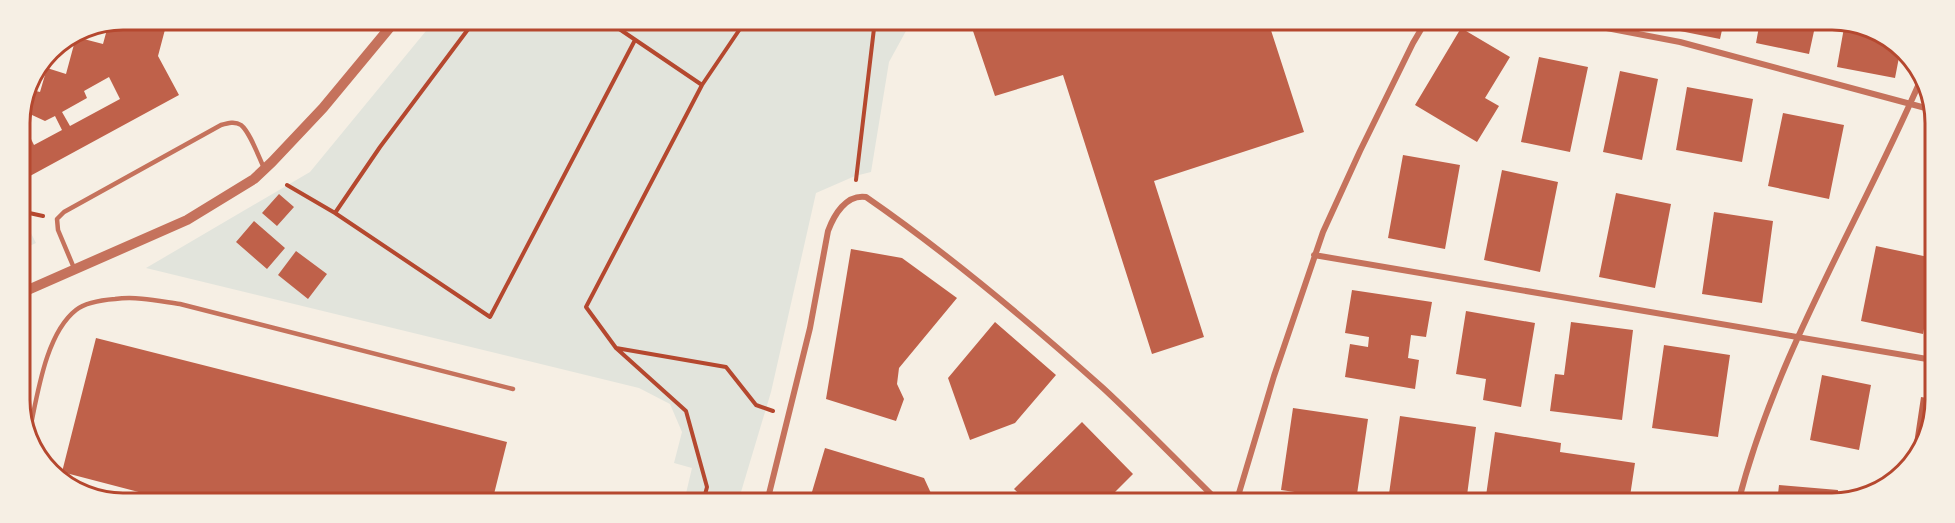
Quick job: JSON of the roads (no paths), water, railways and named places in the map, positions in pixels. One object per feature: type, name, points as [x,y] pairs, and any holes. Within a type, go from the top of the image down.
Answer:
[{"type":"street","points":[[30,289],[187,220],[232,194],[265,170],[330,100],[388,30]]},
{"type":"street","points":[[1239,493],[1314,255],[1342,188],[1421,30]]},
{"type":"street","points":[[1617,30],[1680,42],[1923,107]]},
{"type":"street","points":[[1741,493],[1749,462],[1797,336],[1917,87]]},
{"type":"street","points":[[769,493],[810,328],[828,231],[842,206],[848,201],[863,196],[922,236],[999,298],[1104,389],[1210,493]]},
{"type":"street","points":[[1314,255],[1925,358]]},
{"type":"lane","points":[[75,269],[58,230],[57,219],[64,212],[221,125],[233,122],[241,125],[265,170]]},
{"type":"lane","points":[[32,419],[44,369],[52,345],[64,323],[76,310],[94,302],[117,298],[180,304],[513,389]]}]
